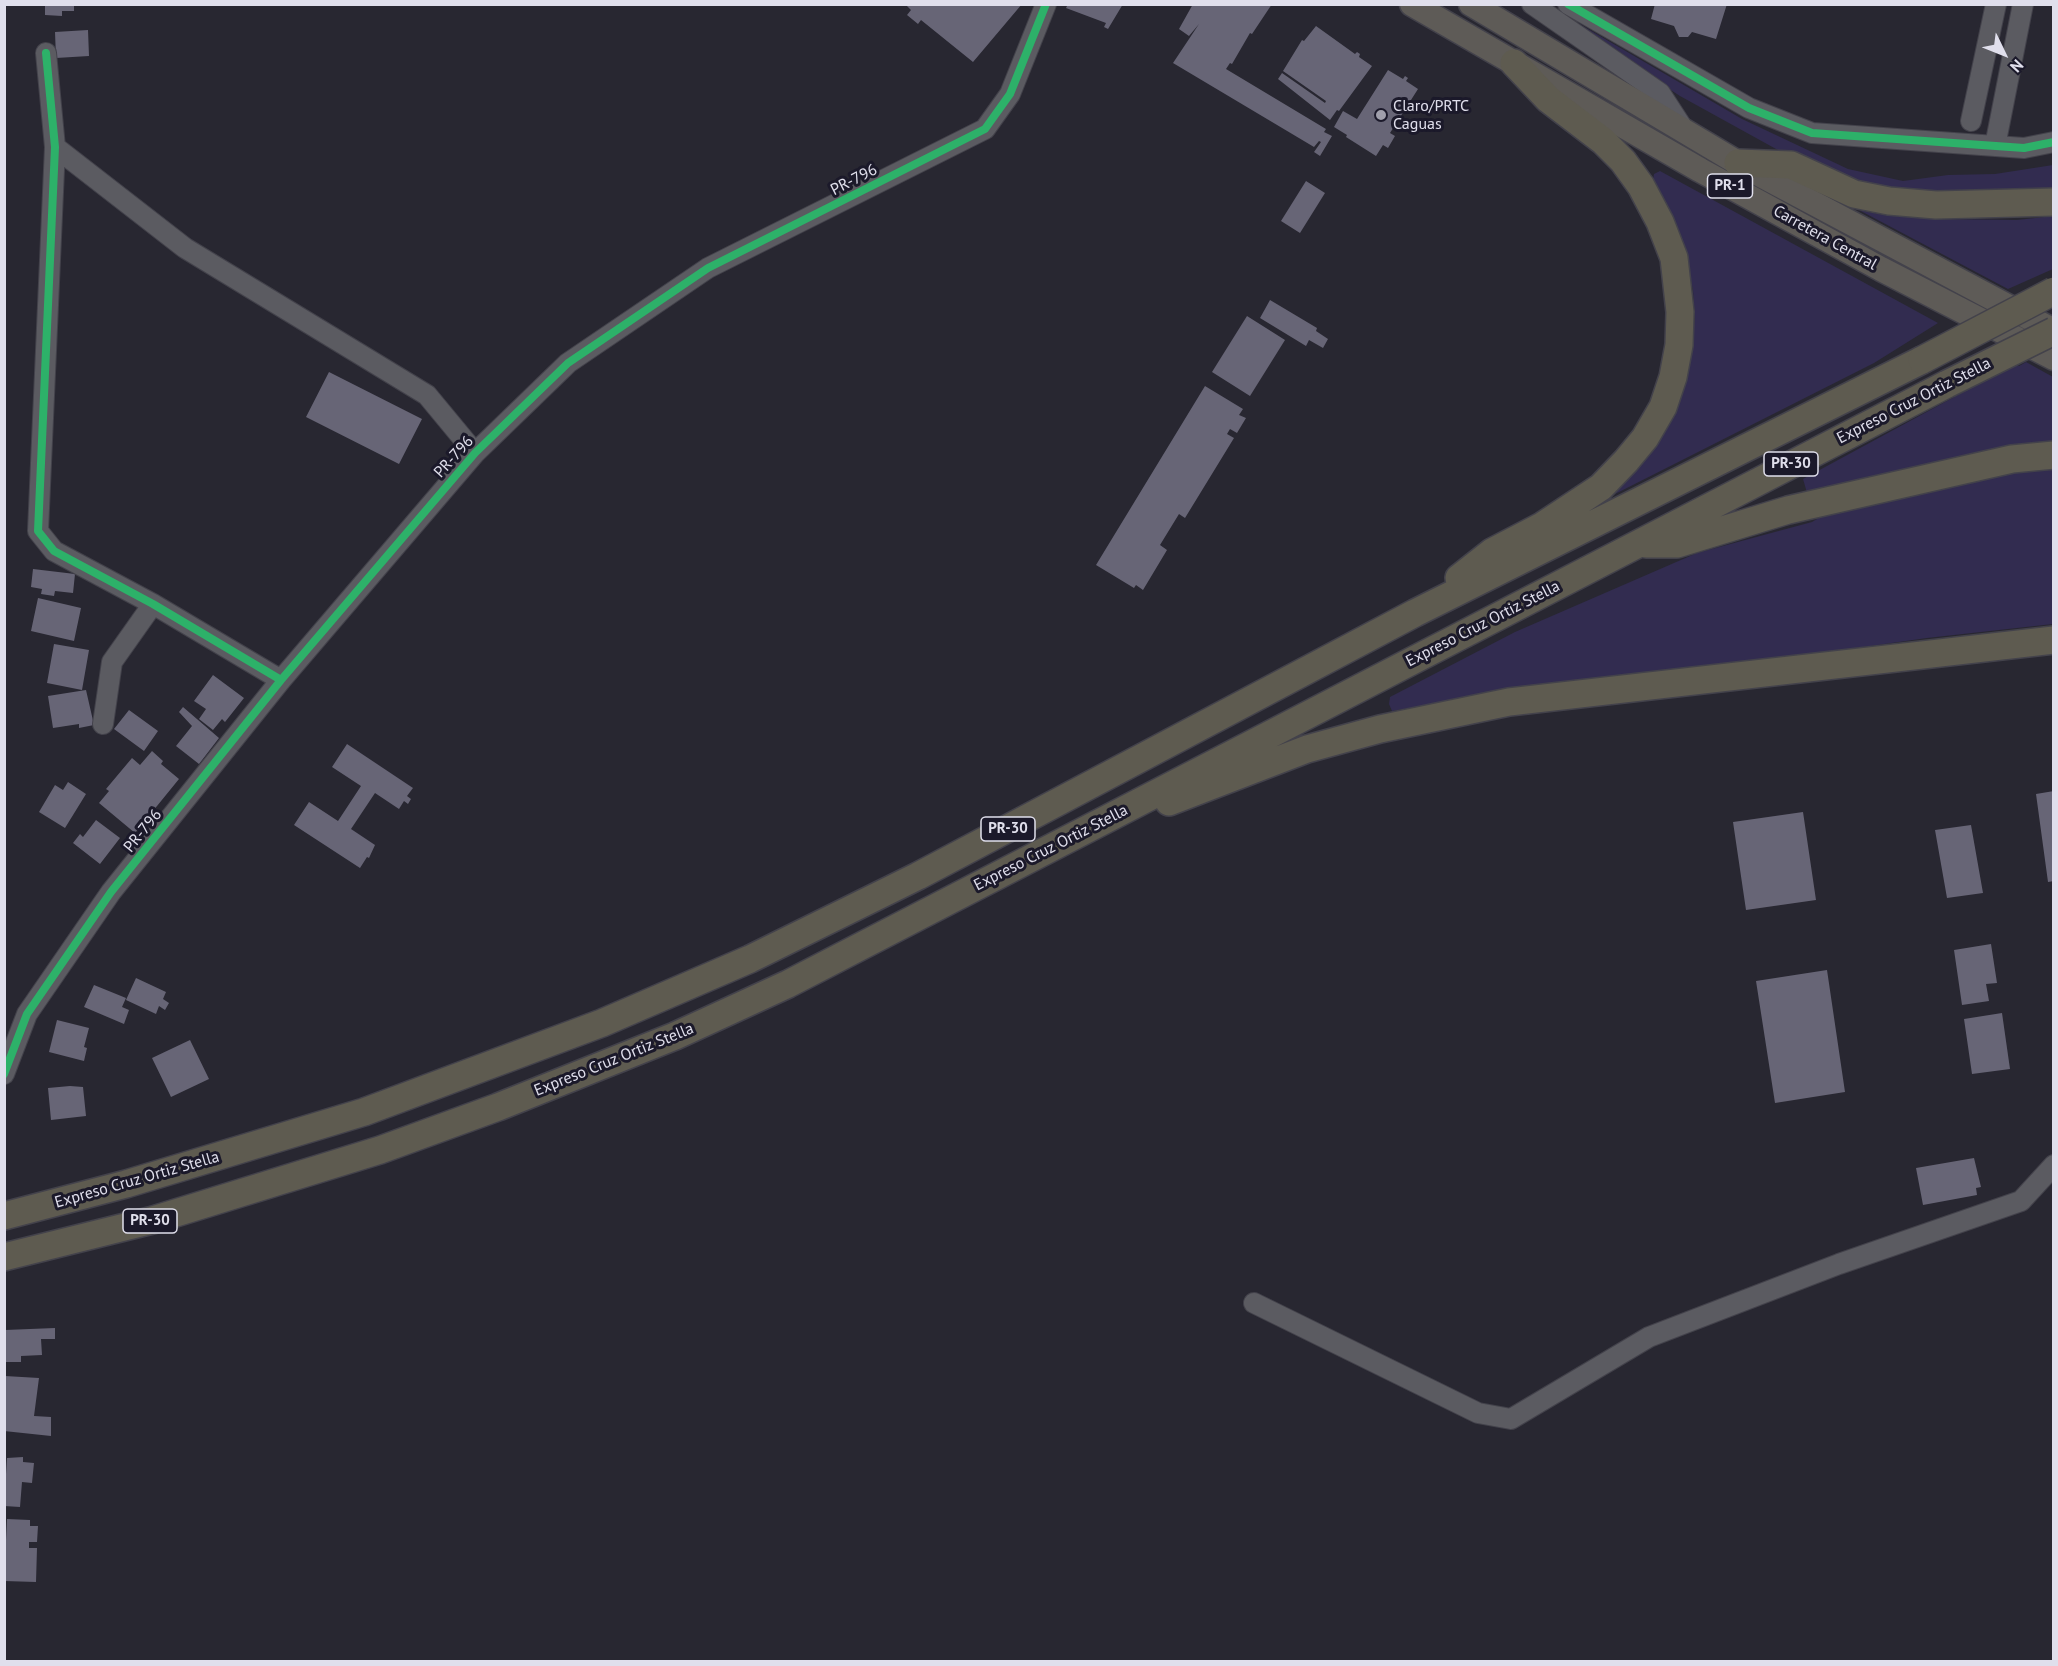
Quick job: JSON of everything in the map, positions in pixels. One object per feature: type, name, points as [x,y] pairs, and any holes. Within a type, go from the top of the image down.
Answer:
[{"type":"highway","points":[[1415,614],[1492,552],[1542,526],[1601,487],[1645,438],[1663,407],[1673,377],[1679,345],[1678,288],[1674,258],[1660,222],[1623,161],[1580,121],[1548,99],[1514,63]]},
{"type":"highway","points":[[1738,163],[1791,165],[1854,194],[1889,201],[1936,206],[2054,202]]},
{"type":"highway","name":"Expreso Cruz Ortiz Stella","points":[[4,1216],[54,1204],[375,1108],[602,1023],[718,973],[938,866],[1415,614],[1922,360],[2054,291]]},
{"type":"highway","name":"Expreso Cruz Ortiz Stella","points":[[4,1257],[52,1247],[195,1208],[380,1150],[601,1067],[788,984],[1947,384],[2054,331]]},
{"type":"highway","points":[[1636,545],[1677,544],[1788,510],[2012,459],[2054,455]]},
{"type":"highway","points":[[1080,832],[1221,784],[1307,749],[1380,729],[1509,702],[2054,640]]},
{"type":"main road","name":"Carretera Central","points":[[1412,4],[1871,263],[2054,358]]},
{"type":"main road","name":"Carretera Central","points":[[1472,4],[1738,163],[2054,331]]},
{"type":"street","name":"PR-796","points":[[4,1074],[27,1014],[111,892],[281,680],[475,453],[567,363],[708,268],[985,129],[1010,94],[1046,4]]},
{"type":"street","points":[[1532,4],[1660,93],[1685,132]]},
{"type":"street","points":[[1568,4],[1749,108],[1812,133],[2024,148],[2054,142]]},
{"type":"street","points":[[1971,121],[1996,4]]},
{"type":"street","points":[[1995,146],[2023,4]]},
{"type":"street","points":[[46,53],[55,147],[38,531],[54,551],[153,604],[281,680]]},
{"type":"street","points":[[55,147],[185,249],[427,395],[475,453]]},
{"type":"street","points":[[103,724],[112,662],[153,604]]},
{"type":"street","points":[[1254,1303],[1478,1413],[1511,1419],[1649,1337],[1839,1264],[2021,1201],[2054,1166]]},
{"type":"shaded area","points":[[1552,8],[1742,119],[1848,169],[1903,181],[1948,175],[1995,174],[2053,165],[2053,195],[1995,197],[1852,186],[1796,160],[1680,96],[1554,14]]},
{"type":"shaded area","points":[[1660,171],[1938,323],[1874,363],[1615,494],[1656,445],[1675,415],[1687,372],[1695,318],[1693,290],[1685,252],[1674,220],[1653,180],[1654,174]]},
{"type":"shaded area","points":[[1859,210],[1884,215],[1933,219],[2017,220],[2053,216],[2053,269],[2008,289]]},
{"type":"shaded area","points":[[2026,362],[2053,377],[2053,445],[1808,496],[1803,479],[2015,364],[2019,366]]},
{"type":"shaded area","points":[[2053,469],[2053,624],[1927,638],[1729,666],[1529,688],[1392,711],[1389,704],[1390,697],[1515,632],[1697,553],[1812,522],[1825,514],[2011,472]]},
{"type":"building","points":[[45,4],[74,4],[74,11],[62,11],[62,16],[45,15]]},
{"type":"building","points":[[905,4],[1022,4],[973,62],[921,20],[918,24],[907,15],[911,10]]},
{"type":"building","points":[[1068,4],[1123,4],[1108,29],[1104,27],[1106,23],[1066,8]]},
{"type":"building","points":[[1193,4],[1272,4],[1252,34],[1250,33],[1232,64],[1230,63],[1226,69],[1326,129],[1324,132],[1332,136],[1320,156],[1314,152],[1321,142],[1319,141],[1314,147],[1173,63],[1199,24],[1189,36],[1179,29]]},
{"type":"building","points":[[1655,4],[1727,4],[1716,39],[1692,32],[1688,37],[1679,37],[1674,26],[1651,19]]},
{"type":"building","points":[[1316,26],[1355,54],[1357,52],[1360,54],[1359,57],[1372,66],[1330,120],[1278,79],[1282,73],[1325,103],[1326,101],[1283,71],[1302,40],[1304,41]]},
{"type":"building","points":[[88,30],[89,56],[56,58],[55,32]]},
{"type":"building","name":"Claro/PRTC Caguas","points":[[1388,70],[1403,79],[1405,76],[1408,78],[1406,81],[1418,89],[1390,133],[1395,136],[1388,148],[1383,145],[1376,156],[1334,127],[1343,111],[1357,119]]},
{"type":"building","points":[[1306,181],[1325,193],[1300,233],[1281,221]]},
{"type":"building","points":[[1270,300],[1317,328],[1316,331],[1328,339],[1323,348],[1309,340],[1306,346],[1260,318]]},
{"type":"building","points":[[1247,316],[1285,340],[1250,396],[1212,372]]},
{"type":"building","points":[[329,372],[422,419],[399,464],[306,417]]},
{"type":"building","points":[[1205,386],[1243,409],[1239,415],[1246,418],[1237,433],[1230,429],[1227,434],[1234,438],[1185,518],[1179,514],[1160,545],[1167,550],[1143,590],[1136,585],[1134,588],[1096,565]]},
{"type":"building","points":[[33,569],[75,574],[73,593],[55,591],[54,596],[41,594],[42,589],[31,587]]},
{"type":"building","points":[[38,598],[81,608],[74,641],[31,631]]},
{"type":"building","points":[[54,644],[89,650],[82,690],[47,683]]},
{"type":"building","points":[[213,675],[244,698],[225,722],[222,719],[213,730],[199,719],[206,709],[194,701]]},
{"type":"building","points":[[86,690],[94,725],[79,728],[79,724],[53,728],[48,696]]},
{"type":"building","points":[[183,707],[219,738],[199,764],[176,746],[192,726],[179,712]]},
{"type":"building","points":[[129,710],[158,731],[144,751],[114,729]]},
{"type":"building","points":[[347,744],[413,788],[407,796],[411,799],[408,804],[404,801],[399,809],[375,793],[351,829],[375,845],[369,858],[367,857],[360,868],[294,825],[309,802],[338,821],[361,786],[332,767]]},
{"type":"building","points":[[152,751],[163,761],[161,764],[179,779],[135,833],[99,803],[109,791],[106,789],[132,758],[140,765]]},
{"type":"building","points":[[68,782],[86,794],[65,828],[39,812],[55,785],[63,790]]},
{"type":"building","points":[[2054,791],[2054,881],[2048,882],[2036,794]]},
{"type":"building","points":[[1803,812],[1816,900],[1746,910],[1733,822]]},
{"type":"building","points":[[96,820],[120,838],[100,864],[73,843],[80,834],[83,837]]},
{"type":"building","points":[[1971,825],[1983,893],[1947,898],[1935,830]]},
{"type":"building","points":[[1991,944],[1997,983],[1986,984],[1989,1001],[1962,1005],[1954,950]]},
{"type":"building","points":[[1827,970],[1845,1092],[1775,1103],[1756,981]]},
{"type":"building","points":[[136,978],[166,992],[163,999],[169,1003],[165,1010],[159,1006],[156,1014],[126,1000]]},
{"type":"building","points":[[94,985],[126,998],[122,1007],[129,1010],[124,1024],[84,1007]]},
{"type":"building","points":[[2002,1013],[2010,1069],[1972,1074],[1964,1019]]},
{"type":"building","points":[[57,1020],[89,1028],[84,1047],[87,1048],[84,1061],[49,1052]]},
{"type":"building","points":[[190,1040],[209,1079],[171,1097],[152,1058]]},
{"type":"building","points":[[83,1087],[86,1116],[51,1120],[48,1088]]},
{"type":"building","points":[[1974,1158],[1981,1187],[1976,1188],[1977,1195],[1923,1205],[1916,1168]]},
{"type":"building","points":[[55,1328],[55,1339],[41,1339],[42,1355],[21,1356],[21,1362],[6,1362],[5,1330]]},
{"type":"building","points":[[5,1376],[39,1378],[34,1416],[51,1417],[51,1436],[4,1431]]},
{"type":"building","points":[[23,1457],[23,1462],[34,1463],[32,1483],[22,1482],[20,1507],[4,1506],[7,1458]]},
{"type":"building","points":[[7,1519],[30,1520],[30,1526],[38,1526],[37,1542],[29,1542],[29,1548],[37,1548],[36,1582],[4,1581]]},
{"type":"cycle path","points":[[4,1074],[27,1014],[111,892],[281,680],[475,453],[568,363],[708,268],[985,129],[1010,94],[1046,4]]},
{"type":"cycle path","points":[[1568,4],[1749,108],[1812,133],[2024,148],[2054,142]]},
{"type":"cycle path","points":[[46,53],[55,147],[38,531],[54,551],[153,604],[281,680]]},
{"type":"place","name":"Claro/PRTC Caguas","points":[[1381,115]]}]
